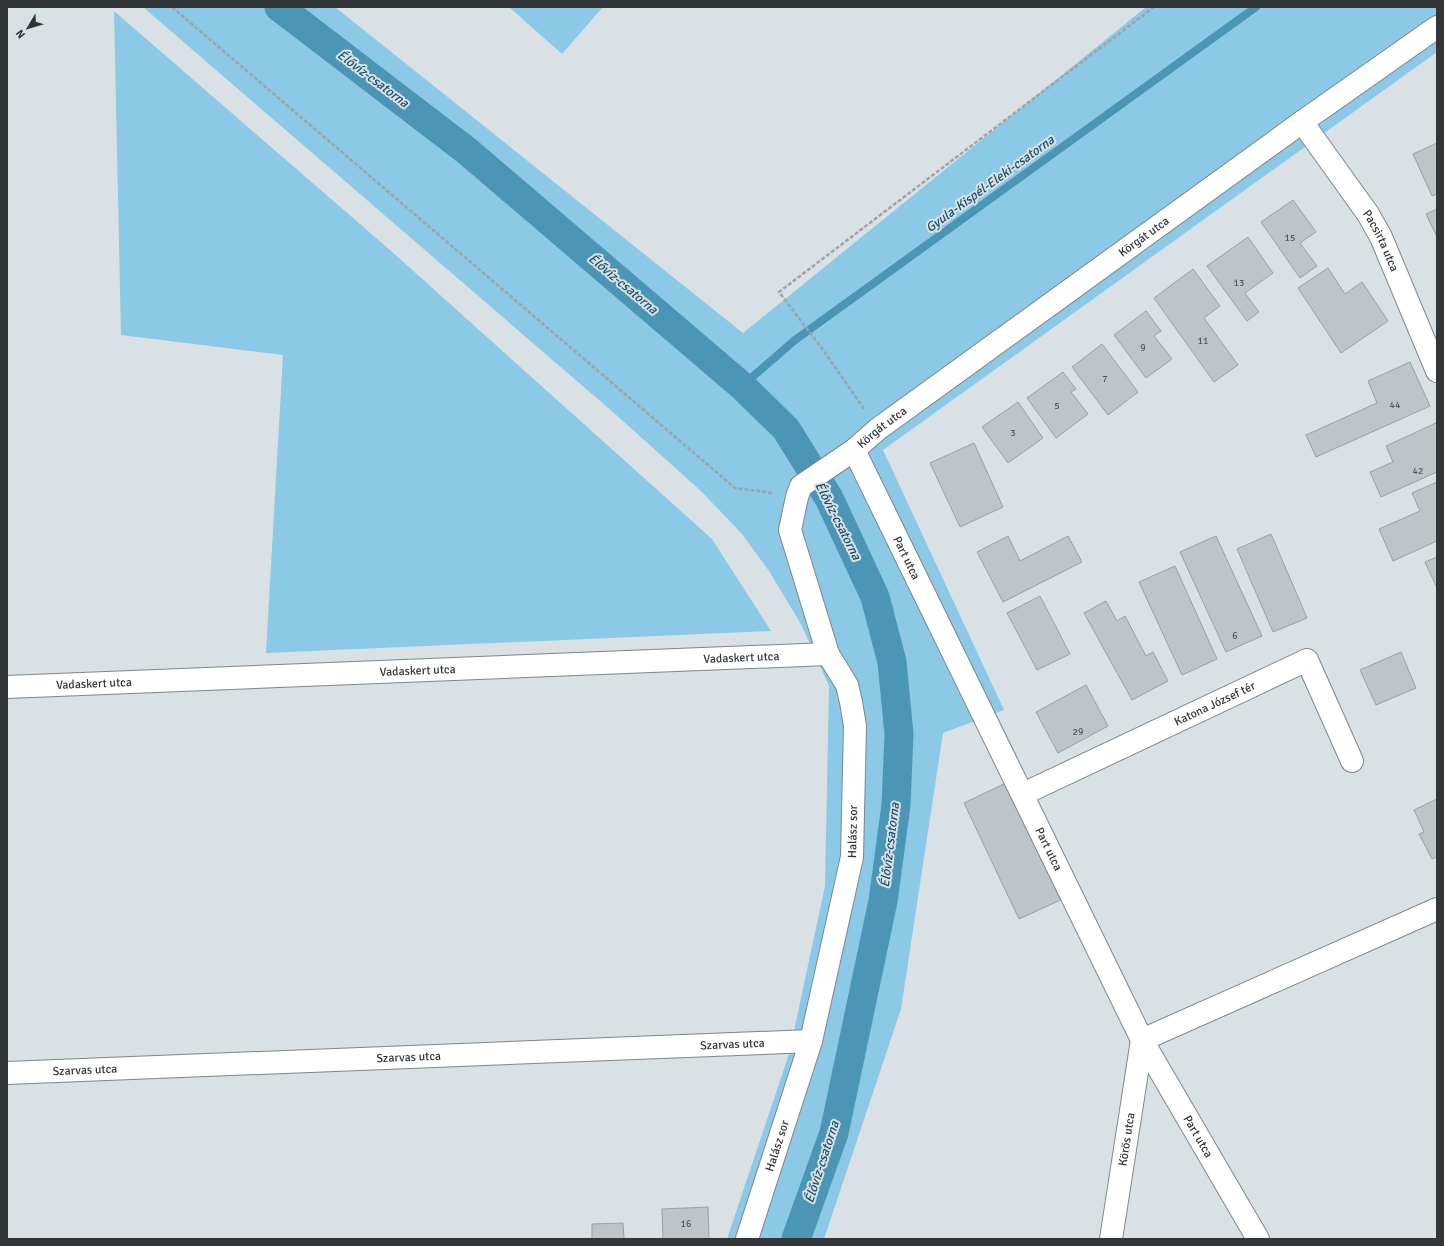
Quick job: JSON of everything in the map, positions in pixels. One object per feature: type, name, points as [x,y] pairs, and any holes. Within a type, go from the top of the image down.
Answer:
[{"type":"street","name":"Körgát utca","points":[[854,450],[878,429],[1302,122],[1437,27]]},
{"type":"street","name":"Pacsirta utca","points":[[1302,122],[1368,214],[1381,237],[1437,371]]},
{"type":"street","points":[[799,491],[854,450]]},
{"type":"street","name":"Part utca","points":[[854,450],[1142,1040],[1258,1239]]},
{"type":"street","name":"Halász sor","points":[[747,1239],[811,1041],[852,857],[855,726],[847,685],[828,654],[790,530],[799,491]]},
{"type":"street","name":"Vadaskert utca","points":[[7,687],[828,654]]},
{"type":"street","name":"Katona József tér","points":[[1023,794],[1307,660],[1352,761]]},
{"type":"street","points":[[1142,1040],[1430,912]]},
{"type":"street","name":"Körös utca","points":[[1111,1239],[1142,1040]]},
{"type":"street","name":"Szarvas utca","points":[[7,1074],[811,1041]]},
{"type":"path","points":[[172,7],[735,488],[799,491]]},
{"type":"path","points":[[878,429],[821,347],[779,292],[1154,7]]},
{"type":"shaded area","points":[[143,7],[335,7],[743,333],[1146,7],[1437,7],[1437,52],[883,450],[1004,710],[943,733],[901,1009],[824,1239],[727,1239],[789,1054],[825,886],[829,686],[801,624],[769,571],[742,534],[701,491],[614,413]]},
{"type":"shaded area","points":[[509,7],[603,7],[562,54]]},
{"type":"shaded area","points":[[114,11],[390,250],[712,539],[771,631],[266,653],[283,355],[121,335]]},
{"type":"building","points":[[1437,143],[1437,194],[1432,196],[1413,154]]},
{"type":"building","points":[[1293,200],[1316,232],[1300,243],[1317,266],[1300,278],[1261,222]]},
{"type":"building","points":[[1437,209],[1437,237],[1426,214]]},
{"type":"building","points":[[1248,237],[1273,273],[1245,293],[1259,312],[1247,321],[1207,266]]},
{"type":"building","points":[[1328,268],[1345,294],[1362,282],[1388,321],[1341,353],[1298,288]]},
{"type":"building","points":[[1193,269],[1220,306],[1204,318],[1238,365],[1214,382],[1154,298]]},
{"type":"building","points":[[1146,311],[1161,331],[1154,336],[1172,359],[1146,378],[1114,335]]},
{"type":"building","points":[[1102,344],[1138,392],[1108,415],[1072,367]]},
{"type":"building","points":[[1410,362],[1430,406],[1316,457],[1306,435],[1377,403],[1368,381]]},
{"type":"building","points":[[1063,372],[1076,389],[1071,392],[1088,414],[1056,438],[1027,398]]},
{"type":"building","points":[[1018,402],[1043,438],[1008,463],[982,427]]},
{"type":"building","points":[[1436,423],[1437,472],[1381,497],[1370,472],[1393,462],[1386,446]]},
{"type":"building","points":[[974,443],[1003,507],[960,527],[930,463]]},
{"type":"building","points":[[1437,482],[1437,541],[1393,561],[1379,529],[1420,511],[1412,493]]},
{"type":"building","points":[[1271,534],[1307,618],[1273,632],[1237,549]]},
{"type":"building","points":[[1008,536],[1020,561],[1068,536],[1082,562],[1003,602],[977,552]]},
{"type":"building","points":[[1216,536],[1262,636],[1226,652],[1180,552]]},
{"type":"building","points":[[1437,557],[1437,588],[1425,562]]},
{"type":"building","points":[[1175,566],[1217,659],[1182,675],[1139,582]]},
{"type":"building","points":[[1040,596],[1070,654],[1037,670],[1007,613]]},
{"type":"building","points":[[1106,601],[1117,621],[1125,616],[1146,656],[1153,652],[1168,681],[1132,700],[1084,613]]},
{"type":"building","points":[[1401,652],[1416,688],[1376,705],[1360,670]]},
{"type":"building","points":[[1086,685],[1108,726],[1058,753],[1036,712]]},
{"type":"building","points":[[1010,781],[1065,898],[1019,919],[964,803]]},
{"type":"building","points":[[1437,799],[1437,857],[1432,859],[1419,834],[1424,832],[1414,810]]},
{"type":"building","points":[[708,1207],[709,1239],[663,1239],[662,1209]]},
{"type":"building","points":[[623,1223],[624,1239],[592,1239],[592,1224]]},
{"type":"waterway","name":"Élővíz-csatorna","points":[[279,7],[467,151],[742,386],[786,429],[829,498],[875,597],[892,662],[899,734],[896,805],[883,901],[834,1133],[796,1239]]},
{"type":"waterway","name":"Gyula-Kispél-Eleki-csatorna","points":[[742,386],[795,340],[1256,7]]}]
